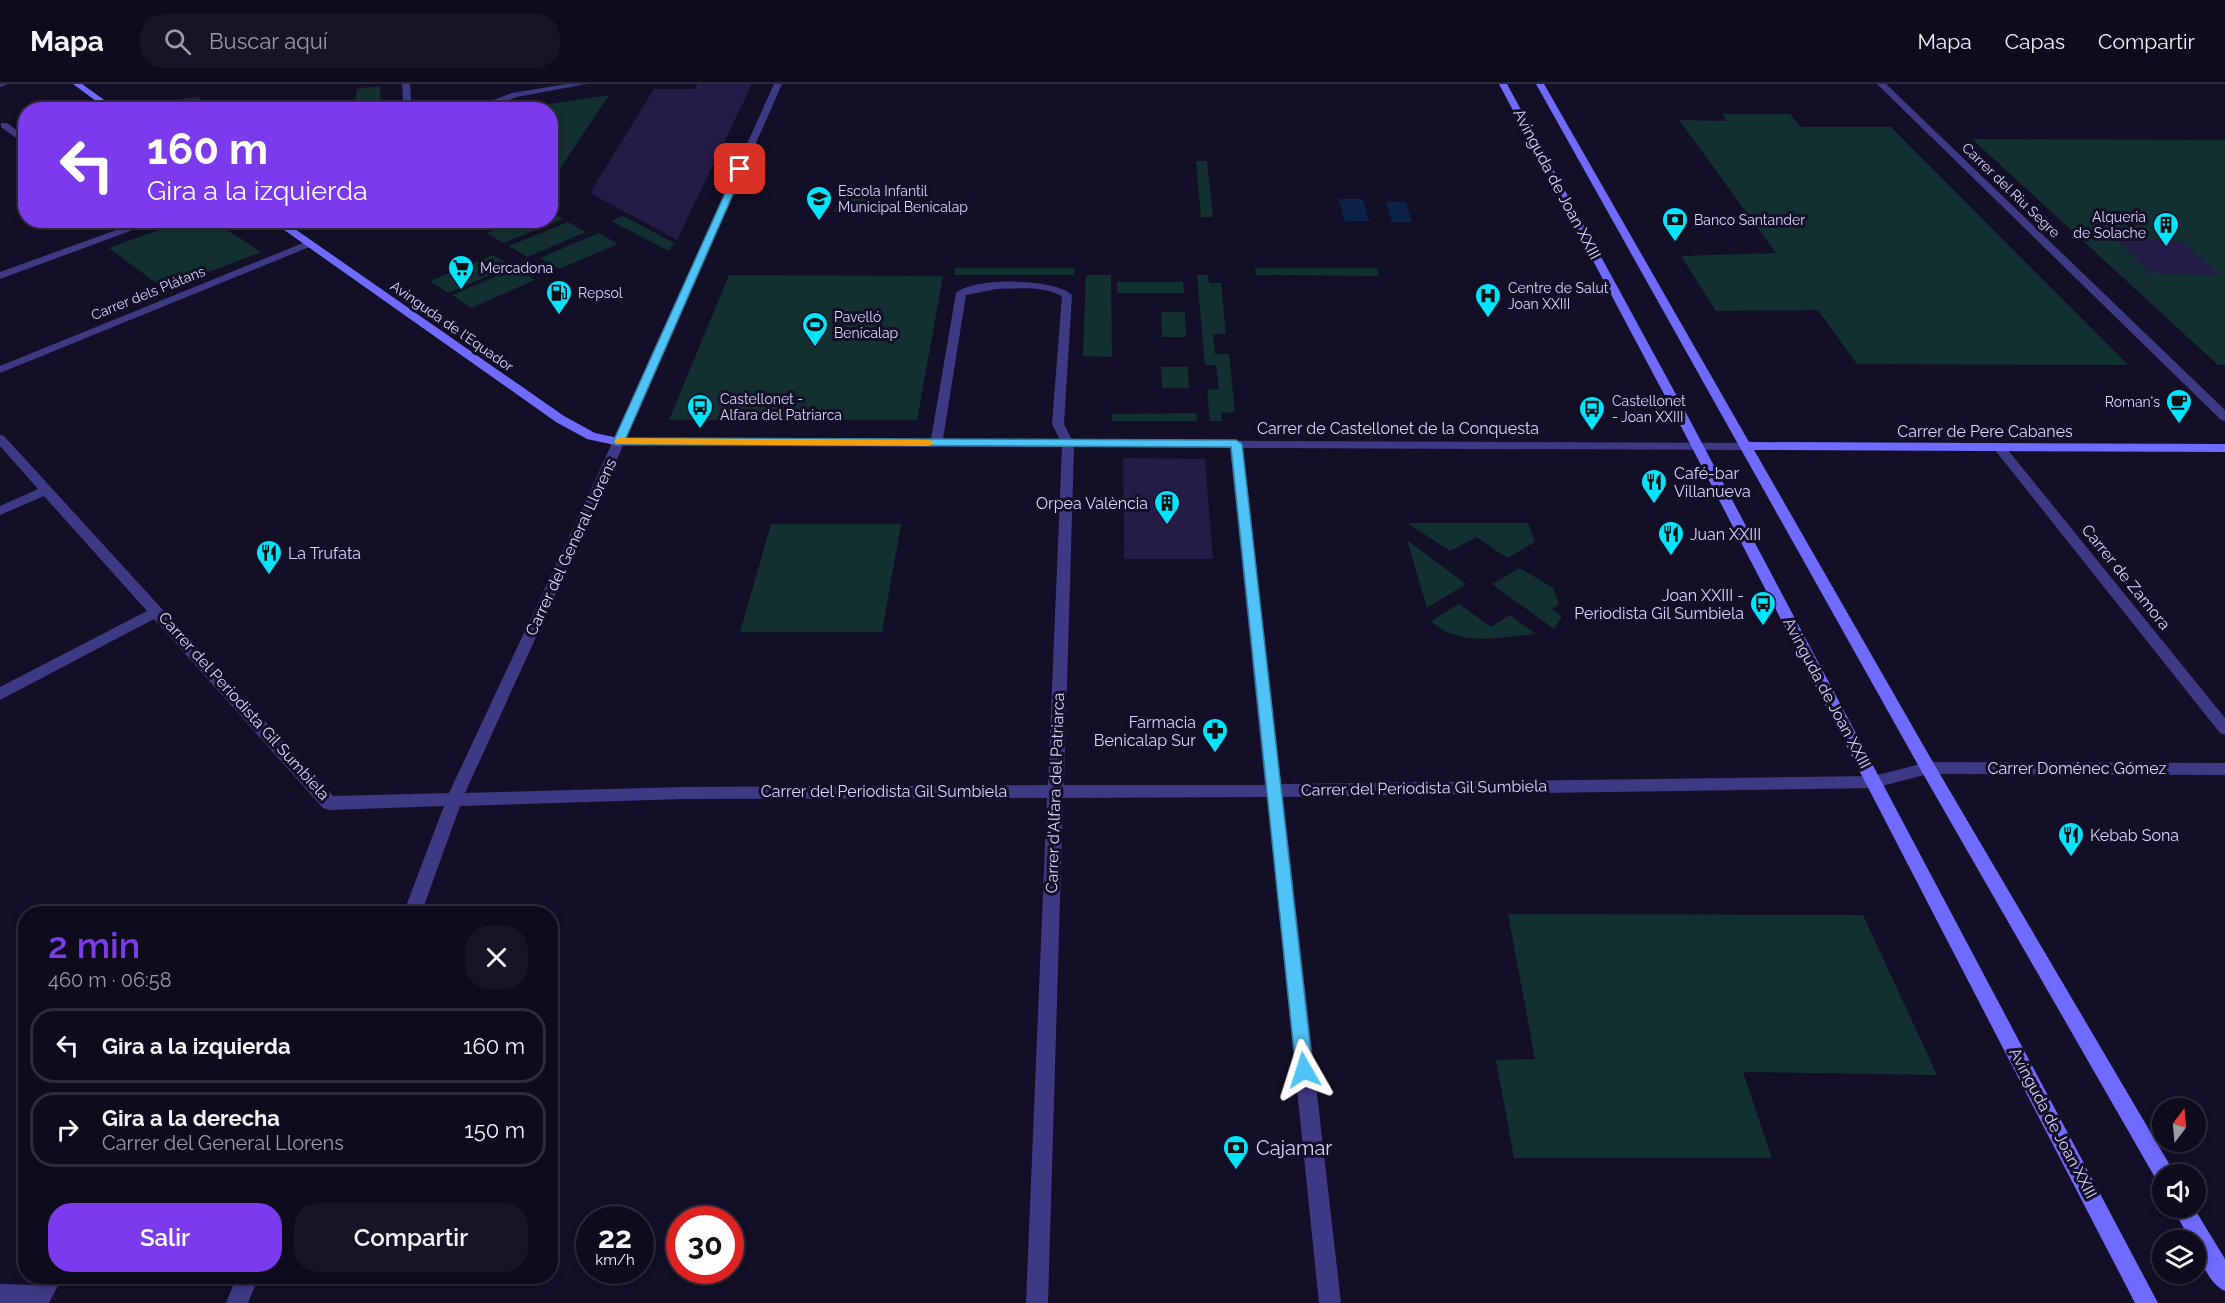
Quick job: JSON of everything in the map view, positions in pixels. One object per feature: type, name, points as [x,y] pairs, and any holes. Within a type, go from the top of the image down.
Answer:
[{"type":"main road","points":[[77,84],[103,102]]},
{"type":"main road","name":"Avinguda de Joan XXIII","points":[[1503,84],[1697,446],[2147,1303]]},
{"type":"main road","name":"Avinguda de Joan XXIII","points":[[1540,84],[1928,768],[2158,1164]]},
{"type":"main road","name":"Avinguda de l'Equador","points":[[286,228],[560,419],[591,436],[619,442]]},
{"type":"main road","name":"Carrer de Pere Cabanes","points":[[1746,446],[2225,448]]},
{"type":"main road","points":[[2189,1218],[2225,1280]]},
{"type":"street","points":[[406,84],[409,102]]},
{"type":"street","points":[[495,102],[523,93],[582,84]]},
{"type":"street","name":"Carrer del General Llorens","points":[[415,906],[454,800],[619,442],[778,84]]},
{"type":"street","name":"Carrer del Riu Segre","points":[[1881,84],[2225,417]]},
{"type":"street","points":[[1,124],[18,136]]},
{"type":"street","points":[[0,276],[133,228]]},
{"type":"street","name":"Carrer dels Plàtans","points":[[0,370],[308,244]]},
{"type":"street","name":"Carrer d'Alfara del Patriarca","points":[[936,443],[959,296],[965,290],[978,286],[1060,289],[1067,295],[1058,424],[1068,443],[1037,1303]]},
{"type":"street","name":"Carrer del Periodista Gil Sumbiela","points":[[0,439],[158,611],[329,803],[684,793],[1274,791],[1874,782],[1928,768]]},
{"type":"street","name":"Carrer de Castellonet de la Conquesta","points":[[619,442],[1746,446]]},
{"type":"street","points":[[1236,444],[1330,1303]]},
{"type":"street","name":"Carrer de Zamora","points":[[1998,447],[2225,729]]},
{"type":"street","points":[[0,511],[46,490]]},
{"type":"street","points":[[0,694],[158,611]]},
{"type":"street","name":"Carrer Doménec Gómez","points":[[1928,768],[2225,769]]},
{"type":"street","points":[[0,1295],[41,1296],[48,1284]]},
{"type":"street","points":[[237,1303],[245,1284]]},
{"type":"green space","points":[[380,86],[381,102],[355,102],[357,89]]},
{"type":"green space","points":[[609,95],[558,172],[558,103]]},
{"type":"green space","points":[[196,97],[204,102],[164,102]]},
{"type":"green space","points":[[1723,114],[1790,114],[1801,127],[1891,127],[2128,365],[1857,364],[1818,310],[1716,311],[1681,256],[1776,253],[1679,120],[1726,121]]},
{"type":"green space","points":[[1972,139],[2225,140],[2225,365],[2218,365]]},
{"type":"green space","points":[[1196,161],[1207,161],[1213,217],[1201,217]]},
{"type":"green space","points":[[839,198],[873,199],[868,213],[834,212]]},
{"type":"green space","points":[[623,216],[674,243],[669,251],[611,221]]},
{"type":"green space","points":[[568,222],[586,232],[527,257],[509,246],[558,228]]},
{"type":"green space","points":[[165,228],[225,228],[261,252],[164,289],[109,248]]},
{"type":"green space","points":[[498,228],[541,228],[504,243],[486,233]]},
{"type":"green space","points":[[599,233],[618,244],[559,269],[540,258]]},
{"type":"green space","points":[[493,255],[512,266],[448,293],[430,281]]},
{"type":"green space","points":[[516,268],[535,280],[471,308],[452,295]]},
{"type":"green space","points":[[955,268],[1075,268],[1074,275],[954,275]]},
{"type":"green space","points":[[1255,268],[1377,268],[1379,276],[1256,275]]},
{"type":"green space","name":"Pavelló Benicalap","points":[[729,275],[943,276],[917,420],[669,420]]},
{"type":"green space","points":[[1086,275],[1111,275],[1112,357],[1083,356]]},
{"type":"green space","points":[[1197,275],[1208,275],[1209,283],[1221,283],[1226,334],[1213,334],[1215,354],[1229,354],[1235,412],[1221,413],[1222,421],[1210,421],[1207,390],[1219,389],[1216,365],[1205,365]]},
{"type":"green space","points":[[1117,282],[1183,282],[1184,293],[1117,293]]},
{"type":"green space","points":[[1161,312],[1185,312],[1186,337],[1162,337]]},
{"type":"green space","points":[[1161,367],[1188,367],[1189,388],[1162,388]]},
{"type":"green space","points":[[1196,413],[1197,421],[1112,421],[1111,414]]},
{"type":"green space","points":[[1407,523],[1528,523],[1535,542],[1507,558],[1477,537],[1450,551]]},
{"type":"green space","points":[[771,524],[901,524],[882,632],[740,632]]},
{"type":"green space","points":[[1407,540],[1466,584],[1427,608]]},
{"type":"green space","points":[[1520,568],[1553,588],[1559,604],[1552,609],[1562,616],[1554,629],[1492,584]]},
{"type":"green space","points":[[1459,604],[1491,627],[1510,615],[1536,634],[1481,639],[1467,638],[1454,635],[1431,621]]},
{"type":"green space","points":[[1508,914],[1863,915],[1937,1075],[1743,1072],[1772,1158],[1514,1158],[1496,1060],[1535,1059]]},
{"type":"water","points":[[1339,199],[1363,199],[1369,221],[1345,221]]},
{"type":"water","points":[[1386,202],[1406,202],[1412,222],[1392,222]]},
{"type":"building","points":[[698,84],[752,84],[677,240],[590,193],[654,89],[695,89]]},
{"type":"building","name":"Alqueria de Solache","points":[[2117,239],[2182,241],[2219,275],[2150,273]]},
{"type":"building","name":"Orpea València","points":[[1123,458],[1205,459],[1213,559],[1124,559]]},
{"type":"slow traffic","points":[[620,442],[929,443]]},
{"type":"place","name":"Escola Infantil Municipal Benicalap","points":[[819,222]]},
{"type":"place","name":"Banco Santander","points":[[1675,243]]},
{"type":"place","name":"Alqueria de Solache","points":[[2166,248]]},
{"type":"place","name":"Mercadona","points":[[461,291]]},
{"type":"place","name":"Repsol","points":[[559,316]]},
{"type":"place","name":"Centre de Salut Joan XXIII","points":[[1488,319]]},
{"type":"place","name":"Pavelló Benicalap","points":[[815,348]]},
{"type":"place","name":"Roman's","points":[[2179,425]]},
{"type":"place","name":"Castellonet - Alfara del Patriarca","points":[[700,430]]},
{"type":"place","name":"Castellonet - Joan XXIII","points":[[1592,432]]},
{"type":"place","name":"Café-bar Villanueva","points":[[1654,505]]},
{"type":"place","name":"Orpea València","points":[[1167,526]]},
{"type":"place","name":"Juan XXIII","points":[[1671,557]]},
{"type":"place","name":"La Trufata","points":[[269,576]]},
{"type":"place","name":"Joan XXIII - Periodista Gil Sumbiela","points":[[1763,627]]},
{"type":"place","name":"Farmacia Benicalap Sur","points":[[1215,754]]},
{"type":"place","name":"Kebab Sona","points":[[2071,858]]},
{"type":"place","name":"Cajamar","points":[[1236,1171]]},
{"type":"route","points":[[740,169],[619,442],[1236,444],[1304,1070]]}]
